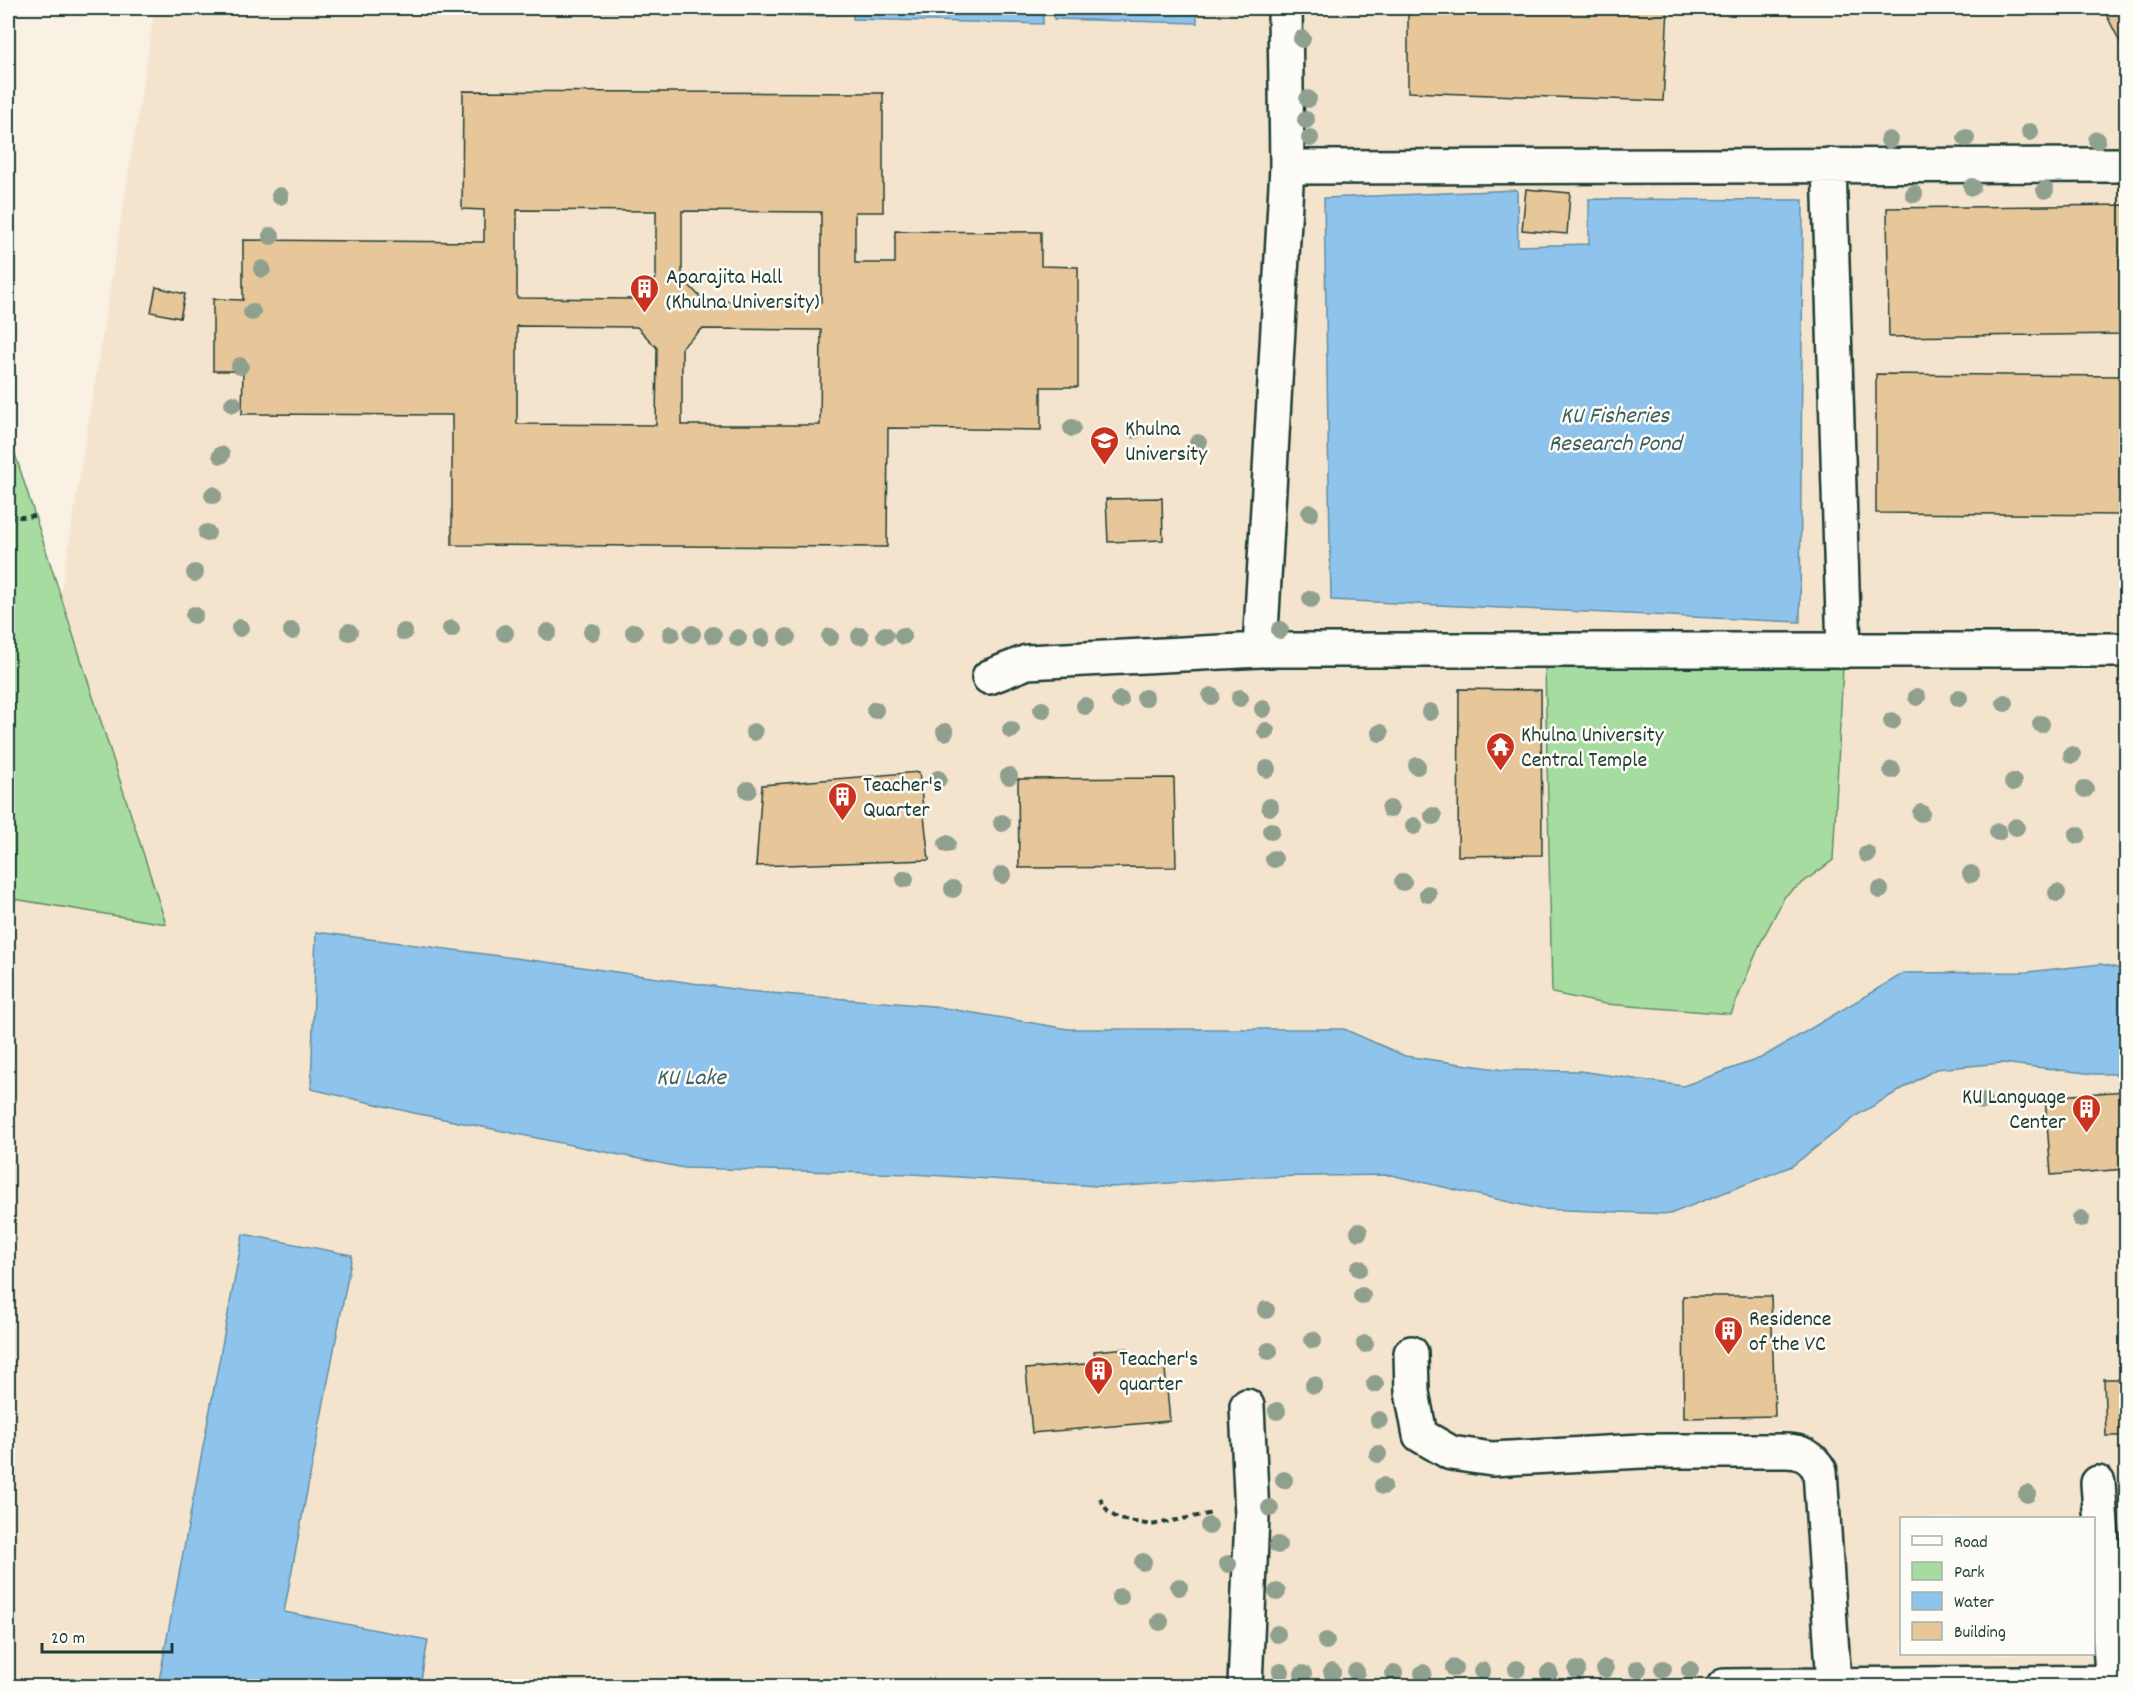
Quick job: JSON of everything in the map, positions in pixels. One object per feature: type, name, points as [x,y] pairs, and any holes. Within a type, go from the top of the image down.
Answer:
[{"type":"lane","points":[[1260,650],[1287,167],[1285,8]]},
{"type":"lane","points":[[1828,165],[1844,651]]},
{"type":"lane","points":[[1287,167],[2127,165]]},
{"type":"lane","points":[[989,677],[1027,662],[1260,650],[2127,650]]},
{"type":"lane","points":[[1411,1353],[1412,1392],[1420,1435],[1451,1453],[1492,1459],[1653,1451],[1798,1451],[1815,1462],[1820,1471],[1834,1684]]},
{"type":"lane","points":[[1245,1686],[1252,1516],[1247,1406]]},
{"type":"lane","points":[[1724,1686],[2118,1684],[2098,1483]]},
{"type":"path","points":[[8,518],[34,516]]},
{"type":"path","points":[[1100,1498],[1108,1512],[1119,1519],[1151,1525],[1227,1511],[1252,1516]]},
{"type":"shaded area","name":"Khulna University","points":[[155,8],[2126,8],[2126,1686],[8,1686],[8,922]]},
{"type":"green space","points":[[8,432],[166,924],[8,898]]},
{"type":"green space","points":[[1545,665],[1843,667],[1833,860],[1785,896],[1760,944],[1731,1014],[1605,1004],[1552,993]]},
{"type":"water","points":[[499,8],[826,8],[826,16]]},
{"type":"water","points":[[853,8],[1043,8],[1043,24],[853,19]]},
{"type":"water","points":[[1054,8],[1197,8],[1197,23],[1054,19]]},
{"type":"water","name":"KU Fisheries Research Pond","points":[[1517,190],[1518,246],[1589,244],[1589,199],[1803,200],[1800,622],[1331,600],[1324,198]]},
{"type":"water","name":"KU Lake","points":[[316,932],[747,991],[933,1006],[1068,1029],[1344,1029],[1405,1056],[1504,1070],[1580,1071],[1683,1086],[1761,1058],[1904,973],[2027,972],[2101,964],[2126,970],[2126,1074],[2094,1074],[2002,1063],[1936,1069],[1859,1114],[1792,1166],[1670,1214],[1540,1209],[1391,1175],[1254,1177],[1112,1187],[912,1174],[684,1168],[414,1113],[311,1089]]},
{"type":"water","points":[[243,1234],[352,1255],[284,1612],[428,1640],[420,1686],[158,1686]]},
{"type":"building","points":[[1408,8],[1668,8],[1663,101],[1408,92]]},
{"type":"building","points":[[2104,8],[2126,8],[2126,54],[2105,12]]},
{"type":"building","name":"Aparajita Hall (Khulna University)","points":[[463,91],[883,93],[883,212],[855,212],[855,263],[895,263],[895,231],[1041,232],[1041,266],[1078,267],[1078,387],[1041,387],[1041,430],[888,428],[887,547],[452,545],[452,415],[242,414],[243,371],[213,371],[213,299],[243,300],[243,240],[484,242],[484,210],[462,209]],"holes":[[[517,210],[656,211],[656,278],[634,299],[517,298]],[[682,211],[821,212],[821,302],[704,301],[682,278]],[[517,326],[637,327],[657,348],[656,425],[517,424]],[[702,329],[821,330],[820,425],[682,425],[682,347]]]},
{"type":"building","points":[[1526,189],[1570,193],[1567,234],[1522,230]]},
{"type":"building","points":[[2126,205],[2126,334],[1889,337],[1887,208]]},
{"type":"building","points":[[156,287],[185,294],[180,318],[151,312]]},
{"type":"building","points":[[1876,374],[2126,376],[2126,515],[1876,513]]},
{"type":"building","points":[[1162,498],[1163,540],[1108,542],[1106,499]]},
{"type":"building","name":"Khulna University Central Temple","points":[[1459,689],[1541,690],[1542,855],[1458,856]]},
{"type":"building","name":"Teacher's Quarter","points":[[919,772],[929,860],[756,866],[762,785]]},
{"type":"building","points":[[1174,778],[1176,867],[1019,868],[1018,779]]},
{"type":"building","name":"KU Language Center","points":[[2126,1091],[2126,1169],[2051,1175],[2045,1097]]},
{"type":"building","name":"Residence of the VC","points":[[1683,1296],[1771,1296],[1775,1416],[1684,1418]]},
{"type":"building","name":"Teacher's quarter","points":[[1128,1348],[1130,1362],[1164,1359],[1170,1421],[1032,1433],[1026,1369],[1096,1363],[1094,1351]]},
{"type":"building","points":[[2104,1379],[2126,1379],[2126,1436],[2106,1436]]},
{"type":"place","name":"Aparajita Hall (Khulna University)","points":[[645,314]]},
{"type":"place","name":"Khulna University","points":[[1104,466]]},
{"type":"place","name":"Khulna University Central Temple","points":[[1500,772]]},
{"type":"place","name":"Teacher's Quarter","points":[[842,822]]},
{"type":"place","name":"KU Language Center","points":[[2087,1134]]},
{"type":"place","name":"Residence of the VC","points":[[1728,1356]]},
{"type":"place","name":"Teacher's quarter","points":[[1098,1396]]}]
